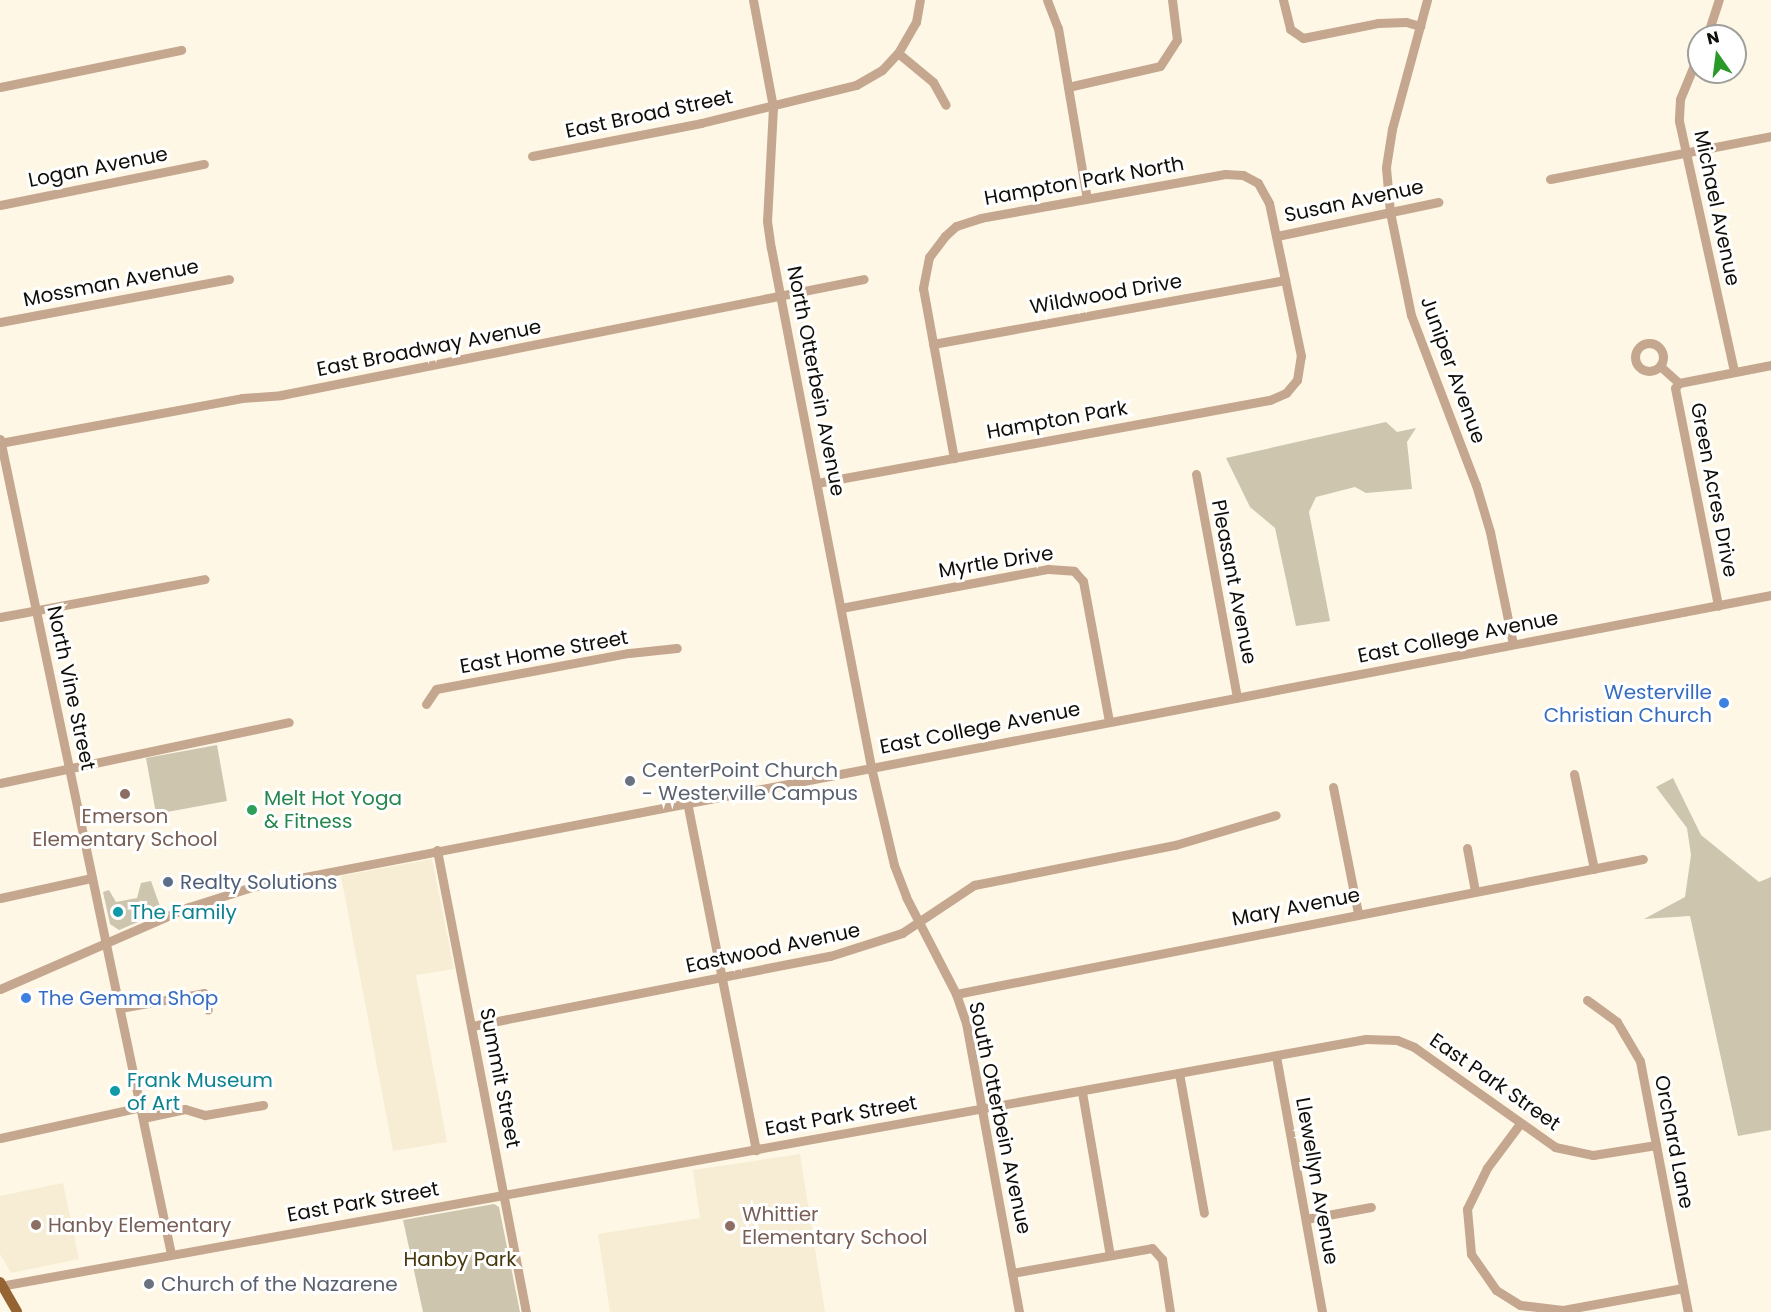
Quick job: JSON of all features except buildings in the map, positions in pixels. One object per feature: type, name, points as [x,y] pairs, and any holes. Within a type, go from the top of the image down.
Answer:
[{"type":"main road","points":[[1,1285],[17,1312]]},
{"type":"street","name":"North Otterbein Avenue","points":[[753,0],[773,106],[767,221],[871,767]]},
{"type":"street","name":"East Broad Street","points":[[532,156],[773,106],[856,85],[882,70],[898,53],[916,21],[920,0]]},
{"type":"street","points":[[1047,0],[1058,28],[1087,199]]},
{"type":"street","points":[[1068,87],[1160,66],[1177,40],[1172,0]]},
{"type":"street","points":[[1283,0],[1290,29],[1295,35],[1311,38],[1378,23],[1406,22],[1420,26]]},
{"type":"street","name":"Juniper Avenue","points":[[1427,0],[1388,158],[1390,212],[1411,315],[1485,513],[1512,644]]},
{"type":"street","points":[[1711,24],[1719,0]]},
{"type":"street","points":[[0,87],[181,50]]},
{"type":"street","points":[[898,53],[933,82],[946,105]]},
{"type":"street","name":"Michael Avenue","points":[[1687,82],[1680,99],[1679,121],[1734,372]]},
{"type":"street","points":[[1550,178],[1771,136]]},
{"type":"street","name":"Logan Avenue","points":[[0,205],[204,164]]},
{"type":"street","name":"Hampton Park North","points":[[933,344],[923,288],[929,257],[945,236],[970,220],[1225,174],[1244,175],[1258,183],[1268,199],[1277,236]]},
{"type":"street","name":"Susan Avenue","points":[[1277,236],[1438,202]]},
{"type":"street","points":[[1277,236],[1285,280]]},
{"type":"street","name":"Mossman Avenue","points":[[0,322],[229,279]]},
{"type":"street","name":"East Broadway Avenue","points":[[0,442],[242,398],[281,395],[864,279]]},
{"type":"street","name":"Wildwood Drive","points":[[933,344],[1285,280]]},
{"type":"street","name":"Hampton Park","points":[[817,483],[1270,400],[1286,393],[1297,380],[1301,356],[1285,280]]},
{"type":"street","points":[[933,344],[954,458]]},
{"type":"street","points":[[1660,366],[1679,383],[1771,365]]},
{"type":"street","name":"Green Acres Drive","points":[[1679,383],[1675,388],[1718,606]]},
{"type":"street","name":"North Vine Street","points":[[0,442],[171,1254]]},
{"type":"street","name":"Pleasant Avenue","points":[[1196,474],[1237,697]]},
{"type":"street","name":"Myrtle Drive","points":[[841,608],[1048,569],[1074,571],[1083,581],[1109,721]]},
{"type":"street","points":[[0,617],[205,579]]},
{"type":"street","name":"East College Avenue","points":[[0,989],[226,893],[437,850],[1771,595]]},
{"type":"street","name":"East Home Street","points":[[426,704],[436,689],[628,653],[677,648]]},
{"type":"street","points":[[0,783],[289,722]]},
{"type":"street","name":"South Otterbein Avenue","points":[[871,767],[894,865],[919,922],[956,994],[984,1109],[1019,1312]]},
{"type":"street","points":[[1574,774],[1594,869]]},
{"type":"street","points":[[1333,787],[1358,913]]},
{"type":"street","points":[[687,802],[756,1150]]},
{"type":"street","name":"Eastwood Avenue","points":[[472,1026],[721,979],[874,944],[919,922],[974,885],[1175,845],[1276,814]]},
{"type":"street","points":[[1467,848],[1475,891]]},
{"type":"street","name":"Summit Street","points":[[437,850],[526,1312]]},
{"type":"street","name":"Mary Avenue","points":[[956,994],[1358,913],[1643,859]]},
{"type":"street","points":[[0,897],[92,878]]},
{"type":"street","points":[[120,1008],[204,993],[208,1010]]},
{"type":"street","name":"Orchard Lane","points":[[1587,1000],[1617,1022],[1630,1040],[1640,1061],[1688,1312]]},
{"type":"street","name":"East Park Street","points":[[1,1285],[1366,1039],[1397,1040],[1429,1057],[1545,1142],[1579,1153],[1605,1154],[1656,1145]]},
{"type":"street","name":"Llewellyn Avenue","points":[[1276,1056],[1322,1312]]},
{"type":"street","points":[[1179,1073],[1204,1213]]},
{"type":"street","points":[[1082,1092],[1110,1255]]},
{"type":"street","points":[[143,1118],[185,1109],[205,1115],[263,1105]]},
{"type":"street","points":[[0,1137],[141,1107]]},
{"type":"street","points":[[1519,1125],[1487,1168],[1467,1209],[1471,1254],[1496,1290],[1520,1305],[1563,1310],[1683,1288]]},
{"type":"street","points":[[1306,1219],[1371,1207]]},
{"type":"street","points":[[1012,1273],[1146,1248],[1157,1250],[1170,1312]]},
{"type":"shaded area","points":[[432,859],[454,969],[416,975],[447,1142],[393,1151],[341,876]]},
{"type":"shaded area","name":"Whittier Elementary School","points":[[800,1154],[825,1312],[610,1312],[598,1234],[700,1218],[693,1170]]},
{"type":"shaded area","name":"Hanby Elementary","points":[[63,1183],[79,1259],[11,1273],[0,1254],[0,1196]]},
{"type":"green space","points":[[1386,422],[1397,432],[1416,428],[1407,442],[1412,489],[1366,493],[1355,487],[1316,497],[1309,512],[1330,621],[1296,626],[1275,528],[1250,507],[1226,458]]},
{"type":"green space","points":[[217,745],[227,801],[156,814],[146,758]]},
{"type":"green space","points":[[1673,778],[1701,835],[1759,882],[1771,877],[1771,1130],[1738,1136],[1690,916],[1644,919],[1685,897],[1691,855],[1687,828],[1656,787]]},
{"type":"green space","points":[[151,881],[162,912],[119,930],[110,924],[103,892],[109,890],[116,902],[137,898],[141,883]]},
{"type":"green space","name":"Hanby Park","points":[[494,1204],[499,1207],[520,1312],[423,1312],[403,1220]]},
{"type":"place","name":"Westerville Christian Church","points":[[1724,703]]},
{"type":"place","name":"CenterPoint Church - Westerville Campus","points":[[630,781]]},
{"type":"place","name":"Emerson Elementary School","points":[[125,794]]},
{"type":"place","name":"Melt Hot Yoga & Fitness","points":[[252,810]]},
{"type":"place","name":"Realty Solutions","points":[[168,882]]},
{"type":"place","name":"The Family","points":[[118,912]]},
{"type":"place","name":"The Gemma Shop","points":[[26,998]]},
{"type":"place","name":"Frank Museum of Art","points":[[115,1091]]},
{"type":"place","name":"Hanby Elementary","points":[[36,1225]]},
{"type":"place","name":"Whittier Elementary School","points":[[730,1226]]},
{"type":"place","name":"Church of the Nazarene","points":[[149,1284]]}]
